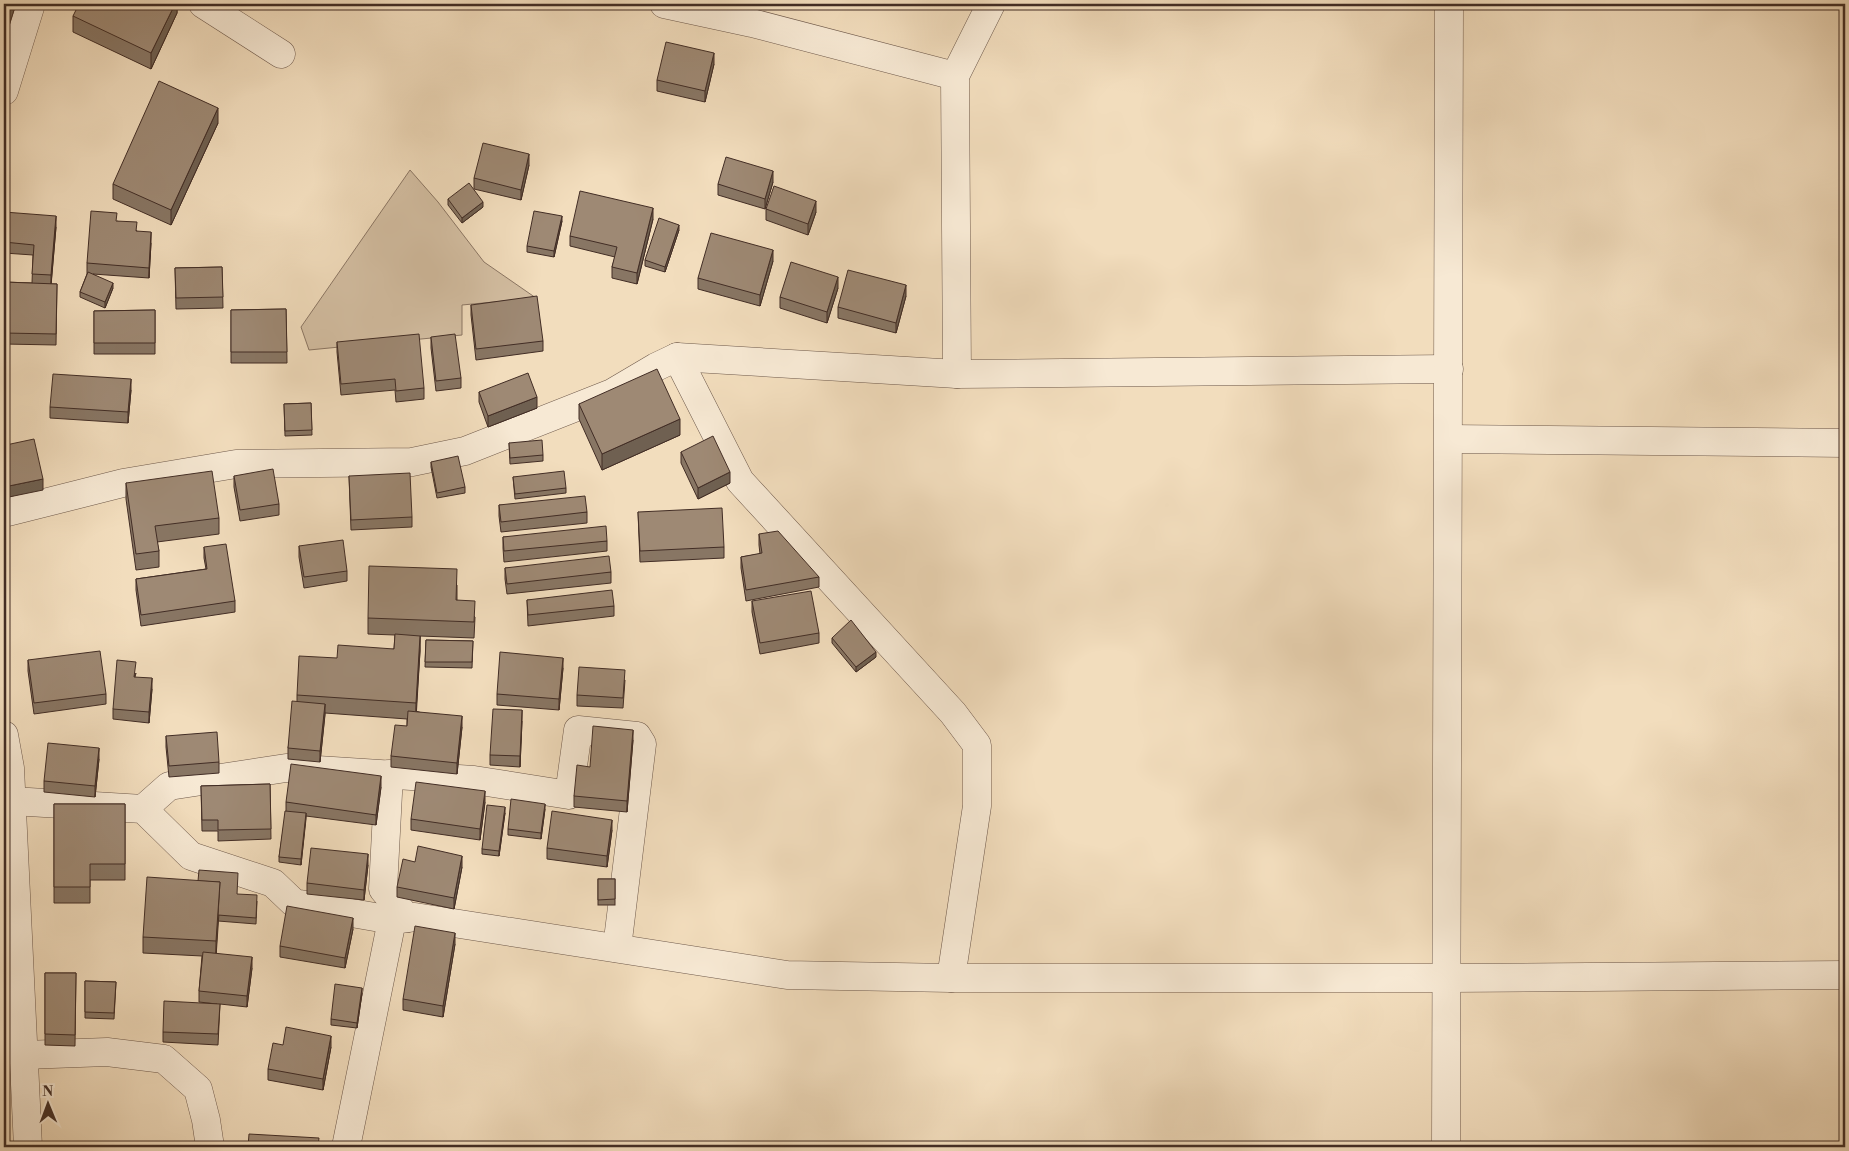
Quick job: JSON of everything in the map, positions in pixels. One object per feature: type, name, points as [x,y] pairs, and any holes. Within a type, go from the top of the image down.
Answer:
[{"type":"street","points":[[4,91],[31,4]]},
{"type":"street","points":[[203,4],[281,54]]},
{"type":"street","points":[[664,4],[752,23],[955,76]]},
{"type":"street","points":[[957,374],[955,76],[990,4]]},
{"type":"street","points":[[1446,1147],[1450,4]]},
{"type":"street","points":[[4,513],[123,483],[236,464],[412,462],[465,450],[612,394],[656,367],[678,357],[957,374],[1449,369]]},
{"type":"street","points":[[678,357],[740,481],[953,713],[978,745],[977,806],[951,978]]},
{"type":"street","points":[[1449,439],[1845,443]]},
{"type":"street","points":[[143,808],[169,786],[286,768],[474,780],[569,795],[578,730],[638,736],[642,744],[617,948]]},
{"type":"street","points":[[4,736],[10,768],[12,801],[28,1147]]},
{"type":"street","points":[[346,1147],[399,919],[383,889],[389,774]]},
{"type":"street","points":[[12,801],[143,808],[191,856],[273,883],[294,903],[399,919],[415,917],[787,975],[951,978],[1845,976]]},
{"type":"street","points":[[24,1055],[107,1052],[164,1059],[198,1089],[206,1120],[210,1147]]},
{"type":"street","points":[[4,1094],[27,1107]]},
{"type":"shaded area","points":[[410,170],[438,202],[484,262],[536,298],[462,305],[462,335],[309,350],[301,327]]},
{"type":"building","points":[[4,4],[9,4],[4,20]]},
{"type":"building","points":[[79,4],[175,4],[151,53],[73,16]]},
{"type":"building","points":[[666,42],[714,53],[705,91],[657,80]]},
{"type":"building","points":[[159,81],[218,108],[171,210],[113,184]]},
{"type":"building","points":[[483,143],[529,154],[521,190],[474,178]]},
{"type":"building","points":[[726,157],[773,171],[765,199],[718,184]]},
{"type":"building","points":[[469,183],[483,202],[462,218],[448,199]]},
{"type":"building","points":[[774,186],[816,201],[808,224],[766,209]]},
{"type":"building","points":[[580,191],[653,208],[637,273],[612,267],[617,247],[570,236]]},
{"type":"building","points":[[91,211],[117,213],[116,221],[137,222],[136,231],[151,232],[149,268],[87,263]]},
{"type":"building","points":[[534,211],[562,216],[554,251],[527,246]]},
{"type":"building","points":[[4,212],[56,216],[51,275],[32,274],[34,245],[4,242]]},
{"type":"building","points":[[659,218],[679,225],[665,267],[645,260]]},
{"type":"building","points":[[711,233],[773,250],[760,295],[698,278]]},
{"type":"building","points":[[791,262],[838,277],[827,312],[780,297]]},
{"type":"building","points":[[222,267],[223,297],[176,298],[175,268]]},
{"type":"building","points":[[848,270],[906,285],[896,323],[838,307]]},
{"type":"building","points":[[88,272],[113,283],[105,302],[80,292]]},
{"type":"building","points":[[4,282],[57,284],[56,334],[4,333]]},
{"type":"building","points":[[537,296],[543,341],[476,349],[471,305]]},
{"type":"building","points":[[286,309],[287,352],[231,352],[231,310]]},
{"type":"building","points":[[155,310],[155,343],[94,343],[94,311]]},
{"type":"building","points":[[419,334],[424,388],[396,391],[395,379],[341,384],[337,342]]},
{"type":"building","points":[[455,334],[461,378],[436,381],[431,337]]},
{"type":"building","points":[[657,369],[680,419],[602,454],[579,404]]},
{"type":"building","points":[[528,373],[537,397],[488,416],[479,392]]},
{"type":"building","points":[[53,374],[131,379],[128,412],[50,407]]},
{"type":"building","points":[[311,403],[312,430],[285,431],[284,404]]},
{"type":"building","points":[[4,430],[6,445],[34,439],[43,479],[4,487]]},
{"type":"building","points":[[713,436],[730,472],[698,488],[681,452]]},
{"type":"building","points":[[542,440],[543,455],[510,458],[509,443]]},
{"type":"building","points":[[458,456],[465,487],[437,493],[431,462]]},
{"type":"building","points":[[273,469],[279,504],[240,510],[234,476]]},
{"type":"building","points":[[212,471],[219,518],[155,526],[159,551],[136,554],[126,483]]},
{"type":"building","points":[[564,471],[566,488],[515,494],[513,477]]},
{"type":"building","points":[[410,473],[412,517],[351,520],[349,476]]},
{"type":"building","points":[[585,496],[587,512],[501,522],[499,505]]},
{"type":"building","points":[[722,508],[724,547],[640,551],[638,512]]},
{"type":"building","points":[[606,526],[607,541],[504,551],[503,537]]},
{"type":"building","points":[[778,531],[819,577],[746,590],[741,557],[762,553],[759,534]]},
{"type":"building","points":[[343,540],[347,571],[304,577],[299,546]]},
{"type":"building","points":[[226,544],[235,601],[141,615],[136,579],[207,569],[204,547]]},
{"type":"building","points":[[609,556],[611,572],[507,584],[505,568]]},
{"type":"building","points":[[369,566],[457,569],[456,600],[475,601],[474,622],[368,618]]},
{"type":"building","points":[[612,590],[614,606],[528,615],[527,600]]},
{"type":"building","points":[[811,591],[819,633],[760,643],[752,601]]},
{"type":"building","points":[[851,620],[876,652],[856,667],[832,638]]},
{"type":"building","points":[[395,634],[420,636],[416,703],[297,695],[299,656],[337,658],[338,645],[394,649]]},
{"type":"building","points":[[426,640],[473,641],[472,662],[425,662]]},
{"type":"building","points":[[100,651],[106,694],[34,703],[28,660]]},
{"type":"building","points":[[500,652],[563,658],[559,699],[497,694]]},
{"type":"building","points":[[117,660],[136,662],[134,677],[152,678],[149,712],[113,709]]},
{"type":"building","points":[[579,667],[625,670],[623,698],[577,695]]},
{"type":"building","points":[[292,701],[325,704],[320,751],[288,748]]},
{"type":"building","points":[[493,709],[522,710],[520,756],[490,755]]},
{"type":"building","points":[[408,711],[462,716],[457,763],[391,756],[395,725],[407,726]]},
{"type":"building","points":[[593,726],[633,730],[627,801],[574,796],[577,765],[590,767]]},
{"type":"building","points":[[217,732],[219,762],[169,766],[166,736]]},
{"type":"building","points":[[48,743],[99,748],[95,786],[44,781]]},
{"type":"building","points":[[291,764],[381,776],[376,815],[286,802]]},
{"type":"building","points":[[416,782],[485,791],[480,829],[411,819]]},
{"type":"building","points":[[270,784],[271,829],[218,830],[218,820],[202,820],[201,786]]},
{"type":"building","points":[[511,799],[545,804],[541,833],[508,829]]},
{"type":"building","points":[[54,804],[125,804],[125,864],[90,864],[90,887],[54,887]]},
{"type":"building","points":[[487,805],[505,807],[499,851],[482,849]]},
{"type":"building","points":[[285,811],[306,813],[301,859],[279,857]]},
{"type":"building","points":[[552,811],[612,820],[607,856],[547,848]]},
{"type":"building","points":[[418,846],[462,856],[454,898],[397,887],[403,859],[415,862]]},
{"type":"building","points":[[311,848],[368,854],[364,890],[307,883]]},
{"type":"building","points":[[199,870],[238,873],[237,894],[257,895],[256,918],[218,915],[220,882],[198,881]]},
{"type":"building","points":[[147,877],[220,882],[216,941],[143,937]]},
{"type":"building","points":[[598,879],[615,879],[615,899],[598,900]]},
{"type":"building","points":[[287,906],[353,918],[345,958],[280,946]]},
{"type":"building","points":[[415,926],[455,933],[443,1006],[403,999]]},
{"type":"building","points":[[203,952],[252,957],[247,996],[199,991]]},
{"type":"building","points":[[45,973],[76,973],[75,1035],[45,1034]]},
{"type":"building","points":[[85,981],[116,982],[114,1013],[85,1012]]},
{"type":"building","points":[[335,984],[362,988],[357,1023],[331,1019]]},
{"type":"building","points":[[164,1001],[220,1004],[218,1034],[163,1032]]},
{"type":"building","points":[[286,1027],[331,1036],[323,1079],[268,1069],[273,1043],[283,1045]]},
{"type":"building","points":[[249,1134],[319,1138],[318,1147],[248,1147]]}]
